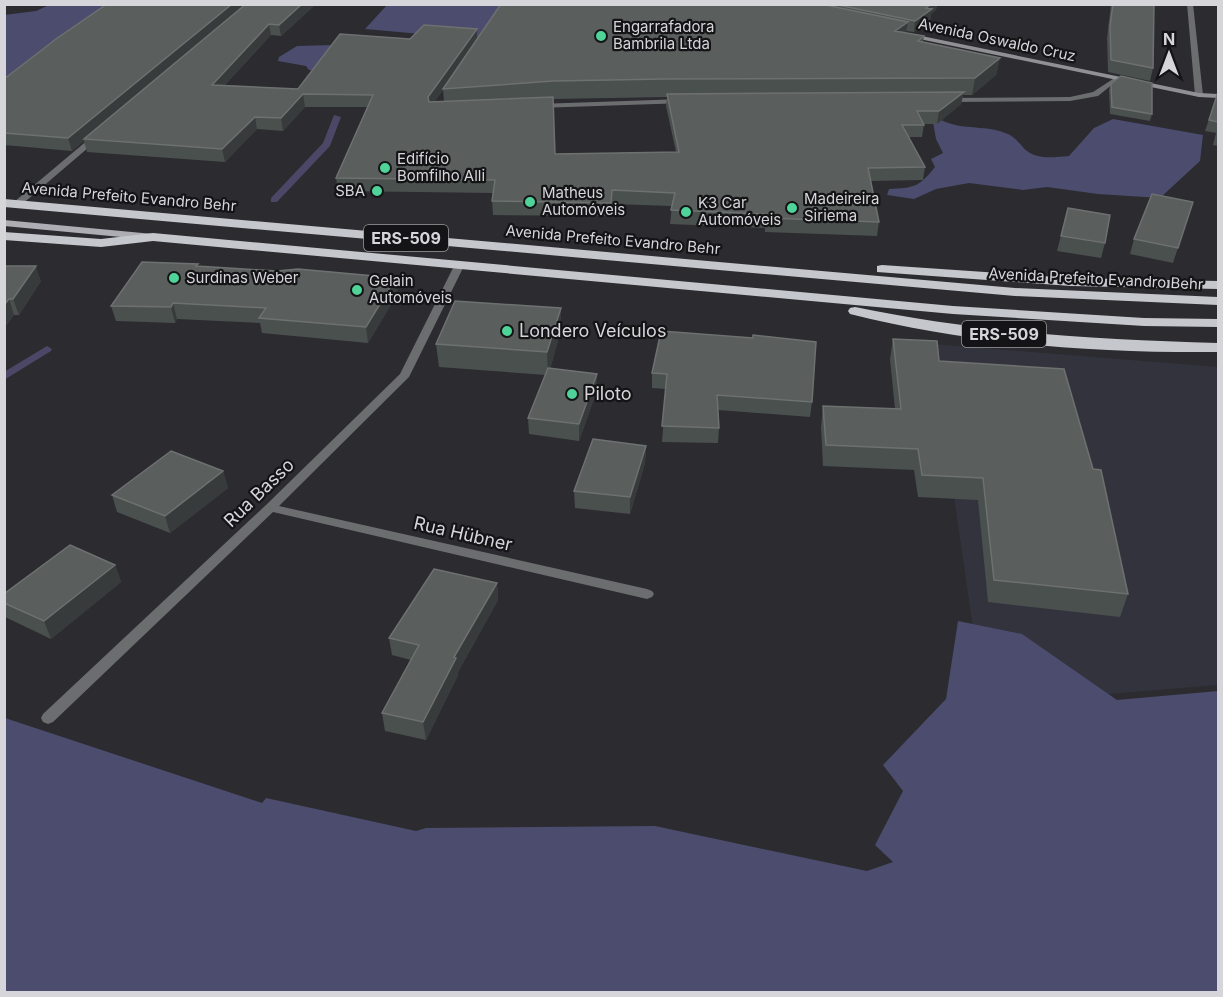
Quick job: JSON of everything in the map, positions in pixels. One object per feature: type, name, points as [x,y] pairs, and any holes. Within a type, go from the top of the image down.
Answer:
[{"type":"highway","name":"Avenida Prefeito Evandro Behr","points":[[11,203],[1015,292],[1218,301]]},
{"type":"highway","name":"ERS-509","points":[[4,236],[101,243],[153,237],[1000,314],[1218,323]]},
{"type":"highway","name":"ERS-509","points":[[807,273],[870,268],[1071,282],[1218,285]]},
{"type":"highway","name":"ERS-509","points":[[792,296],[904,323],[1096,345],[1218,348]]},
{"type":"main road","name":"ERS-509","points":[[4,223],[153,237]]},
{"type":"street","points":[[1190,4],[1199,95]]},
{"type":"street","name":"Avenida Oswaldo Cruz","points":[[900,34],[1116,79],[1199,95],[1218,96]]},
{"type":"street","points":[[932,100],[1070,99],[1095,94],[1116,79]]},
{"type":"street","name":"Avenida Oswaldo Cruz","points":[[1199,95],[1218,103]]},
{"type":"street","points":[[526,107],[687,101]]},
{"type":"street","points":[[11,203],[109,127]]},
{"type":"street","name":"Rua Basso","points":[[48,718],[270,508],[405,375],[459,266]]},
{"type":"street","name":"Rua Hübner","points":[[270,508],[647,594]]},
{"type":"shaded area","points":[[49,5],[113,5],[5,82],[4,15],[36,11]]},
{"type":"shaded area","points":[[387,5],[500,5],[477,39],[365,29]]},
{"type":"shaded area","points":[[333,45],[330,72],[309,70],[306,66],[278,61],[279,57],[297,46]]},
{"type":"shaded area","points":[[1113,119],[1203,135],[1200,161],[1160,198],[1098,194],[1047,187],[1023,190],[969,183],[936,189],[914,199],[887,195],[889,189],[915,185],[925,179],[935,167],[931,159],[943,153],[936,139],[933,122],[941,120],[1002,132],[1013,137],[1032,154],[1053,157],[1069,156],[1094,128]]},
{"type":"shaded area","points":[[932,344],[1218,367],[1218,685],[984,704]]},
{"type":"shaded area","points":[[958,621],[1022,634],[1117,700],[1218,691],[1218,992],[5,992],[5,718],[262,803],[266,798],[416,831],[426,828],[655,826],[867,871],[893,862],[875,845],[903,791],[883,765],[946,699]]},
{"type":"building","points":[[107,4],[232,4],[68,138],[4,133],[4,79]]},
{"type":"building","points":[[246,4],[302,4],[279,25],[269,24],[212,85],[298,89],[340,34],[410,39],[424,25],[477,29],[428,97],[429,102],[553,97],[555,154],[679,152],[667,94],[964,92],[939,111],[917,111],[924,125],[902,125],[925,167],[868,168],[879,222],[766,218],[766,214],[671,210],[675,193],[612,190],[611,203],[492,201],[495,180],[336,178],[373,95],[303,94],[281,118],[255,117],[222,149],[84,139]]},
{"type":"building","points":[[501,4],[821,4],[908,22],[895,31],[924,36],[918,41],[1000,58],[975,78],[553,81],[443,89]]},
{"type":"building","points":[[833,4],[931,4],[926,8],[932,9],[915,21]]},
{"type":"building","points":[[1113,4],[1154,4],[1153,68],[1111,60],[1110,26]]},
{"type":"building","points":[[1121,76],[1152,83],[1152,114],[1112,107],[1111,84]]},
{"type":"building","points":[[1218,92],[1218,122],[1209,120]]},
{"type":"building","points":[[1152,194],[1193,202],[1178,248],[1134,239]]},
{"type":"building","points":[[1068,208],[1110,215],[1105,243],[1061,236]]},
{"type":"building","points":[[142,262],[277,271],[298,269],[396,278],[366,327],[259,318],[266,308],[173,303],[171,307],[111,306]]},
{"type":"building","points":[[4,266],[36,266],[13,299],[9,299],[4,305]]},
{"type":"building","points":[[455,301],[561,308],[547,352],[436,344]]},
{"type":"building","points":[[661,331],[753,338],[753,335],[816,342],[812,402],[717,395],[719,428],[662,426],[667,374],[652,373]]},
{"type":"building","points":[[893,339],[937,341],[939,361],[1064,369],[1093,469],[1101,470],[1128,594],[994,580],[983,478],[922,475],[918,449],[826,445],[823,406],[901,409]]},
{"type":"building","points":[[548,368],[597,374],[579,424],[528,418]]},
{"type":"building","points":[[593,439],[646,446],[630,497],[574,491]]},
{"type":"building","points":[[171,451],[223,471],[165,516],[112,495]]},
{"type":"building","points":[[70,545],[115,565],[44,621],[4,603],[4,594]]},
{"type":"building","points":[[434,569],[497,583],[454,657],[456,658],[423,722],[382,713],[419,645],[389,638]]},
{"type":"waterway","points":[[274,200],[327,144],[337,117]]},
{"type":"waterway","points":[[4,377],[47,349]]},
{"type":"place","name":"Engarrafadora Bambrila Ltda","points":[[601,36]]},
{"type":"place","name":"Edifício Bomfilho Alli","points":[[385,168]]},
{"type":"place","name":"SBA","points":[[377,191]]},
{"type":"place","name":"Matheus Automóveis","points":[[530,202]]},
{"type":"place","name":"Madeireira Siriema","points":[[792,208]]},
{"type":"place","name":"K3 Car Automóveis","points":[[686,212]]},
{"type":"place","name":"Surdinas Weber","points":[[174,278]]},
{"type":"place","name":"Gelain Automóveis","points":[[357,290]]},
{"type":"place","name":"Londero Veículos","points":[[507,331]]},
{"type":"place","name":"Piloto","points":[[572,394]]}]
